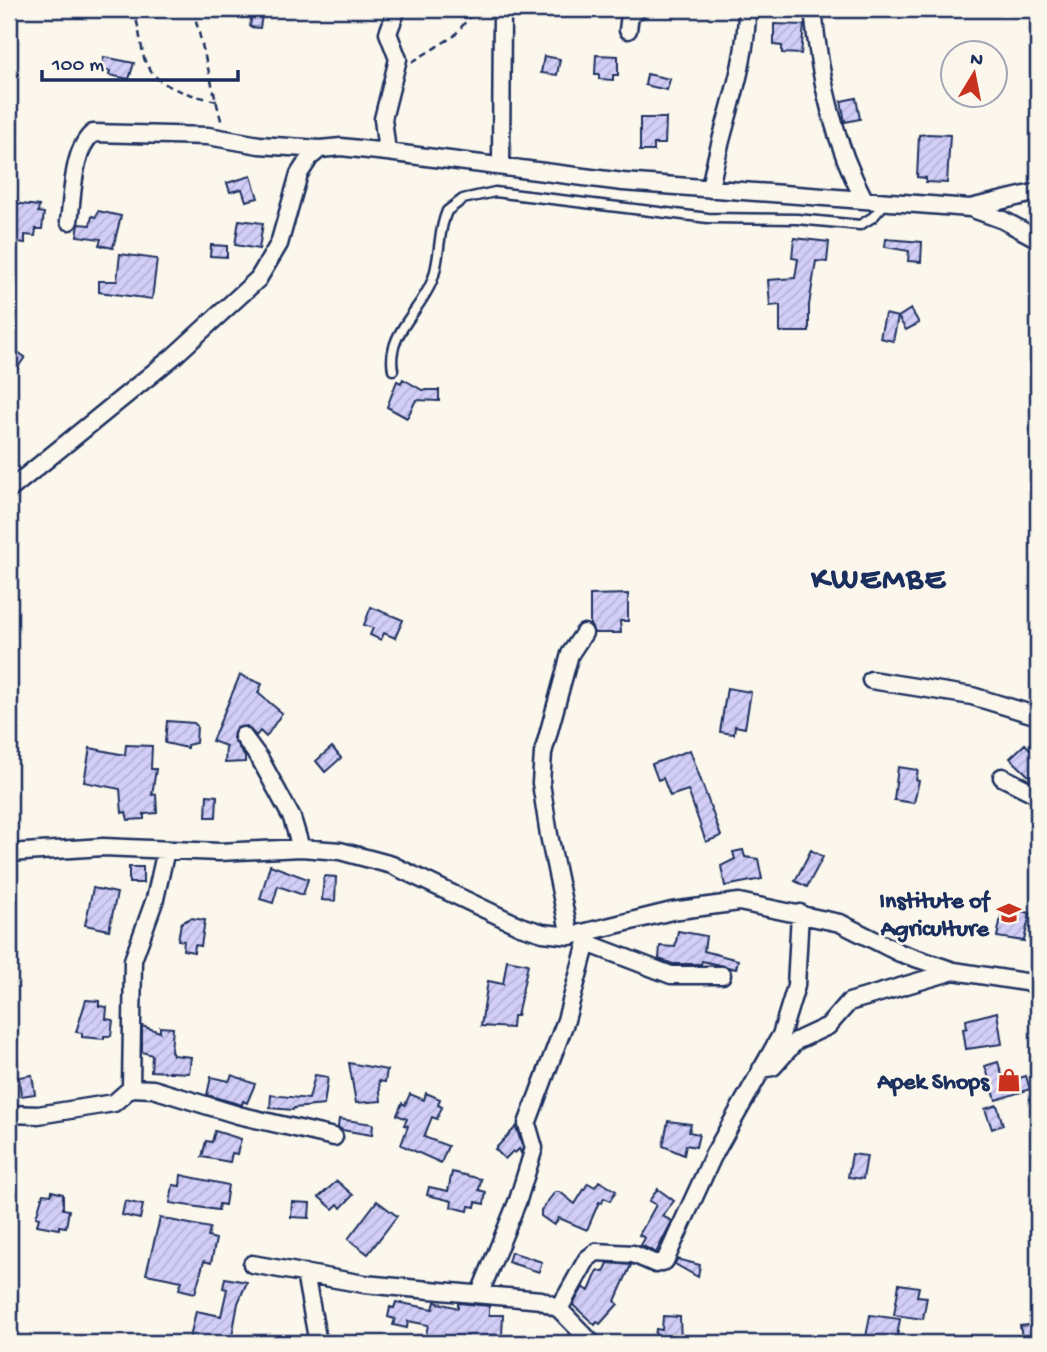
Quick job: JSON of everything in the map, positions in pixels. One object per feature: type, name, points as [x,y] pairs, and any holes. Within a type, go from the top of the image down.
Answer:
[{"type":"street","points":[[387,152],[383,119],[397,70],[397,59],[388,33],[397,9]]},
{"type":"street","points":[[501,166],[502,9]]},
{"type":"street","points":[[628,30],[631,15],[638,9]]},
{"type":"street","points":[[710,189],[716,153],[736,96],[747,9]]},
{"type":"street","points":[[813,9],[823,85],[845,164],[864,199]]},
{"type":"street","points":[[69,221],[80,155],[93,133],[178,134],[259,145],[387,152],[623,182],[970,208],[1003,220],[1038,239]]},
{"type":"street","points":[[9,491],[174,356],[258,279],[279,244],[299,174],[310,157],[320,149]]},
{"type":"street","points":[[970,208],[1038,192]]},
{"type":"street","points":[[570,936],[541,783],[542,753],[570,654],[584,633]]},
{"type":"street","points":[[871,680],[972,696],[1038,716]]},
{"type":"street","points":[[243,736],[260,759],[292,818],[300,836],[301,848]]},
{"type":"street","points":[[1002,777],[1038,795]]},
{"type":"street","points":[[9,853],[103,847],[219,852],[301,848],[340,851],[392,865],[520,926],[543,933],[589,937],[672,911],[740,902],[840,923],[900,953],[954,971],[1038,984]]},
{"type":"street","points":[[131,1088],[133,960],[155,899],[166,850]]},
{"type":"street","points":[[559,1309],[587,1259],[596,1252],[633,1254],[656,1264],[665,1261],[713,1156],[781,1035],[796,986],[800,913]]},
{"type":"street","points":[[589,937],[671,975],[722,975]]},
{"type":"street","points":[[480,1293],[518,1200],[534,1148],[527,1124],[566,1020],[589,937]]},
{"type":"street","points":[[761,1069],[773,1068],[796,1041],[828,1026],[849,1002],[954,971]]},
{"type":"street","points":[[9,1114],[37,1115],[114,1103],[131,1088],[153,1089],[238,1115],[334,1137]]},
{"type":"street","points":[[253,1264],[364,1284],[541,1300],[559,1309],[592,1343]]},
{"type":"street","points":[[305,1273],[318,1343]]},
{"type":"lane","points":[[393,370],[394,342],[425,297],[433,279],[447,211],[472,196],[495,192],[708,218],[797,219],[860,225],[873,217],[887,201]]},
{"type":"path","points":[[133,9],[145,60],[156,77],[189,94],[217,101]]},
{"type":"path","points":[[192,9],[225,139]]},
{"type":"path","points":[[397,70],[429,54],[454,36],[476,9]]},
{"type":"building","points":[[252,9],[263,9],[260,28],[250,27]]},
{"type":"building","points":[[774,24],[804,25],[801,54],[782,53],[782,46],[774,45]]},
{"type":"building","points":[[596,55],[618,56],[618,75],[613,75],[613,80],[599,79],[599,74],[595,74]]},
{"type":"building","points":[[544,56],[560,59],[557,75],[541,73]]},
{"type":"building","points":[[104,57],[134,63],[129,79],[109,75],[110,71],[101,69]]},
{"type":"building","points":[[647,74],[670,79],[667,90],[645,85]]},
{"type":"building","points":[[856,98],[860,119],[845,122],[841,101]]},
{"type":"building","points":[[640,118],[666,118],[665,144],[654,144],[654,151],[640,151]]},
{"type":"building","points":[[919,135],[950,135],[947,183],[926,182],[926,178],[917,177]]},
{"type":"building","points":[[251,176],[258,198],[246,201],[242,189],[230,192],[227,183]]},
{"type":"building","points":[[12,203],[39,206],[38,212],[44,213],[42,229],[36,229],[35,236],[25,235],[25,243],[11,241]]},
{"type":"building","points":[[98,211],[121,216],[113,248],[99,245],[101,239],[77,236],[79,224],[90,225],[92,216],[96,217]]},
{"type":"building","points":[[239,220],[263,223],[259,249],[235,245]]},
{"type":"building","points":[[794,238],[829,242],[827,262],[816,261],[809,305],[809,332],[780,332],[780,305],[770,306],[768,280],[795,278],[798,259],[792,258]]},
{"type":"building","points":[[886,239],[922,242],[921,262],[908,261],[909,251],[885,247]]},
{"type":"building","points":[[211,245],[227,246],[227,257],[210,256]]},
{"type":"building","points":[[120,254],[157,259],[152,299],[99,292],[99,281],[117,281]]},
{"type":"building","points":[[911,309],[919,323],[906,330],[898,317]]},
{"type":"building","points":[[885,314],[898,317],[893,341],[880,338]]},
{"type":"building","points":[[9,346],[25,357],[9,380]]},
{"type":"building","points":[[403,379],[422,390],[439,390],[439,401],[416,400],[407,418],[387,407],[397,381],[401,383]]},
{"type":"building","points":[[628,594],[628,621],[620,621],[621,633],[594,633],[590,625],[590,595]]},
{"type":"building","points":[[371,607],[403,620],[395,638],[384,633],[381,640],[370,635],[373,628],[364,625]]},
{"type":"building","points":[[240,675],[262,684],[258,693],[282,713],[266,737],[260,731],[256,736],[247,726],[236,728],[233,738],[245,757],[245,762],[225,763],[226,746],[212,741]]},
{"type":"building","points":[[727,688],[751,692],[745,728],[735,726],[734,734],[720,732]]},
{"type":"building","points":[[167,721],[194,723],[197,726],[196,743],[187,745],[187,748],[165,743]]},
{"type":"building","points":[[1038,742],[1038,777],[1034,781],[1010,758],[1025,744],[1030,749]]},
{"type":"building","points":[[126,745],[152,746],[151,769],[156,769],[152,795],[156,794],[157,813],[144,814],[144,819],[128,820],[126,812],[122,813],[120,789],[84,782],[90,748],[125,755]]},
{"type":"building","points":[[332,747],[341,758],[325,772],[316,761]]},
{"type":"building","points":[[690,750],[721,836],[706,842],[688,790],[670,796],[663,778],[658,780],[652,764]]},
{"type":"building","points":[[898,767],[918,770],[916,780],[919,781],[914,803],[894,800]]},
{"type":"building","points":[[207,795],[217,796],[216,817],[206,817]]},
{"type":"building","points":[[743,850],[745,857],[758,859],[762,879],[725,886],[721,866],[735,859],[733,852]]},
{"type":"building","points":[[811,850],[823,857],[807,887],[795,881]]},
{"type":"building","points":[[270,865],[308,879],[303,895],[278,886],[273,903],[260,899]]},
{"type":"building","points":[[129,867],[143,867],[143,883],[129,883]]},
{"type":"building","points":[[324,876],[336,877],[335,901],[322,900]]},
{"type":"building","points":[[93,888],[117,893],[109,930],[85,925]]},
{"type":"building","points":[[1003,907],[1030,913],[1024,941],[997,937]]},
{"type":"building","points":[[191,918],[205,920],[201,946],[195,945],[194,952],[183,950],[184,941],[178,940],[181,923]]},
{"type":"building","points":[[678,931],[706,936],[704,951],[738,960],[736,969],[702,961],[701,964],[673,964],[659,959],[660,946],[675,947]]},
{"type":"building","points":[[507,960],[528,964],[517,1016],[513,1016],[512,1028],[481,1026],[488,981],[503,984]]},
{"type":"building","points":[[86,1000],[99,1001],[99,1006],[107,1007],[106,1019],[113,1020],[111,1036],[104,1036],[104,1039],[82,1037],[82,1033],[76,1032]]},
{"type":"building","points":[[997,1012],[1002,1044],[966,1049],[963,1029],[967,1028],[966,1020]]},
{"type":"building","points":[[142,1026],[160,1032],[160,1027],[173,1028],[171,1051],[173,1055],[191,1057],[189,1073],[151,1071],[152,1055],[142,1052]]},
{"type":"building","points":[[998,1062],[1004,1082],[1026,1076],[1030,1089],[996,1100],[985,1066]]},
{"type":"building","points":[[349,1063],[387,1070],[385,1082],[379,1081],[381,1101],[356,1103]]},
{"type":"building","points":[[32,1075],[35,1094],[21,1096],[19,1077]]},
{"type":"building","points":[[232,1075],[255,1084],[247,1103],[243,1101],[242,1105],[207,1095],[211,1077],[229,1081]]},
{"type":"building","points":[[315,1075],[328,1077],[324,1105],[293,1110],[270,1108],[271,1095],[309,1099]]},
{"type":"building","points":[[426,1093],[440,1099],[438,1105],[442,1107],[437,1119],[432,1117],[424,1137],[448,1146],[441,1163],[401,1145],[408,1126],[404,1125],[407,1119],[397,1115],[402,1103],[405,1105],[410,1094],[424,1100]]},
{"type":"building","points":[[997,1105],[1003,1125],[992,1129],[985,1109]]},
{"type":"building","points":[[339,1119],[373,1124],[372,1135],[342,1130],[338,1127]]},
{"type":"building","points":[[668,1121],[691,1124],[689,1132],[699,1134],[696,1147],[686,1145],[684,1155],[663,1146]]},
{"type":"building","points":[[516,1127],[523,1148],[521,1153],[519,1149],[515,1153],[513,1151],[505,1159],[495,1149]]},
{"type":"building","points":[[215,1131],[241,1139],[237,1154],[232,1153],[230,1162],[202,1157],[206,1141],[212,1142]]},
{"type":"building","points":[[852,1154],[867,1156],[863,1179],[848,1177]]},
{"type":"building","points":[[452,1172],[481,1179],[479,1190],[486,1192],[484,1204],[476,1202],[475,1207],[469,1206],[468,1211],[451,1207],[452,1201],[427,1195],[429,1187],[448,1191]]},
{"type":"building","points":[[181,1175],[228,1185],[225,1205],[219,1204],[218,1210],[170,1203],[173,1185],[180,1186]]},
{"type":"building","points":[[337,1181],[353,1195],[341,1208],[338,1204],[333,1209],[319,1197]]},
{"type":"building","points":[[599,1181],[616,1191],[610,1201],[604,1198],[602,1203],[599,1202],[587,1230],[559,1218],[554,1225],[541,1216],[541,1210],[555,1192],[560,1192],[575,1204],[588,1183],[595,1187]]},
{"type":"building","points":[[658,1189],[674,1201],[662,1216],[672,1221],[656,1253],[641,1245],[645,1238],[639,1235],[656,1205],[649,1201]]},
{"type":"building","points":[[52,1191],[63,1194],[63,1209],[69,1210],[66,1227],[59,1226],[59,1229],[37,1225],[39,1218],[36,1217],[43,1194],[51,1195]]},
{"type":"building","points":[[125,1201],[143,1205],[140,1219],[122,1215]]},
{"type":"building","points":[[377,1201],[397,1216],[368,1254],[348,1239]]},
{"type":"building","points":[[292,1202],[310,1203],[309,1218],[291,1217]]},
{"type":"building","points":[[160,1218],[210,1228],[208,1237],[216,1239],[211,1263],[204,1261],[195,1293],[179,1289],[182,1281],[146,1274]]},
{"type":"building","points":[[511,1252],[542,1262],[539,1272],[508,1262]]},
{"type":"building","points":[[677,1259],[700,1265],[698,1277],[675,1264]]},
{"type":"building","points":[[608,1263],[631,1265],[615,1301],[618,1304],[600,1324],[597,1322],[595,1325],[573,1305],[583,1287],[589,1291],[598,1270],[604,1272]]},
{"type":"building","points":[[225,1278],[247,1282],[238,1303],[231,1342],[212,1339],[207,1343],[189,1342],[196,1311],[221,1316],[227,1289],[223,1288]]},
{"type":"building","points":[[899,1284],[919,1287],[917,1296],[927,1297],[923,1319],[894,1315]]},
{"type":"building","points":[[396,1302],[433,1309],[435,1302],[458,1308],[458,1303],[489,1306],[489,1315],[503,1315],[502,1335],[488,1335],[488,1343],[467,1342],[468,1337],[446,1336],[444,1343],[425,1340],[428,1325],[408,1321],[407,1328],[393,1325],[395,1319],[388,1317],[390,1307],[394,1308]]},
{"type":"building","points":[[870,1315],[900,1319],[896,1343],[865,1343]]},
{"type":"building","points":[[663,1316],[680,1317],[681,1343],[654,1343],[656,1329],[662,1330]]},
{"type":"building","points":[[1038,1324],[1038,1343],[1023,1343],[1020,1326]]},
{"type":"place","name":"Institute of Agriculture","points":[[1009,913]]},
{"type":"place","name":"Apek Shops","points":[[1009,1080]]},
{"type":"district","name":"KWEMBE","points":[[879,576]]}]
